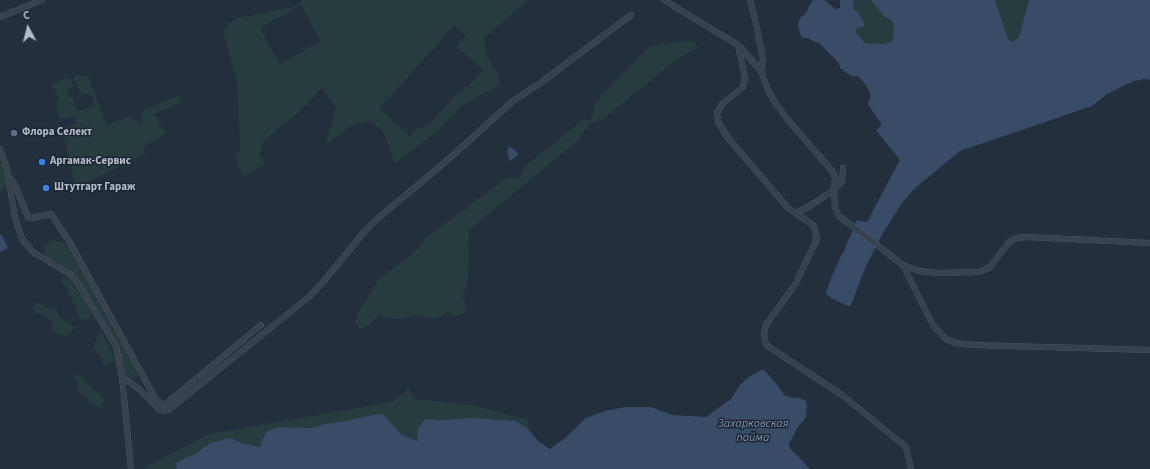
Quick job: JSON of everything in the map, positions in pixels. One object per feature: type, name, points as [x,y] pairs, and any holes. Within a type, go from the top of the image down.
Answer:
[{"type":"street","points":[[0,18],[42,0]]},
{"type":"street","points":[[664,0],[738,46],[761,71],[768,90],[776,104],[832,172],[835,178],[835,208],[840,216],[903,265],[919,271],[938,273],[979,272],[990,267],[1009,242],[1017,238],[1027,237],[1150,243]]},
{"type":"street","points":[[750,0],[763,59],[761,71]]},
{"type":"street","points":[[122,377],[139,389],[159,409],[164,411],[170,409],[310,296],[377,219],[443,164],[513,102],[631,15]]},
{"type":"street","points":[[738,46],[745,78],[743,86],[722,104],[717,113],[718,122],[729,139],[789,209],[814,226],[817,239],[796,283],[766,325],[764,333],[766,345],[842,395],[906,447],[912,469]]},
{"type":"street","points":[[0,149],[9,176],[15,218],[22,239],[33,252],[70,274],[77,282],[113,340],[118,354],[122,377],[131,469]]},
{"type":"street","points":[[796,213],[834,190],[842,182],[843,168]]},
{"type":"street","points":[[9,176],[15,185],[28,217],[32,218],[51,214],[69,241],[155,398],[160,403],[164,405],[167,403],[261,325]]},
{"type":"street","points":[[903,265],[933,325],[946,339],[956,343],[974,345],[1150,350]]},
{"type":"street","points":[[139,389],[148,385]]},
{"type":"green space","points":[[302,0],[528,0],[484,38],[487,57],[498,73],[500,85],[461,106],[435,133],[395,163],[382,130],[370,121],[352,125],[328,144],[326,143],[336,107],[322,87],[303,108],[264,141],[259,153],[265,164],[243,177],[235,159],[240,147],[237,82],[223,31],[234,19],[292,7],[299,4]],"holes":[[[301,5],[321,41],[280,64],[260,28]],[[454,26],[466,36],[456,47],[484,69],[467,88],[465,86],[460,92],[458,92],[429,125],[427,124],[422,129],[419,127],[410,136],[379,109]]]},
{"type":"green space","points":[[853,0],[871,0],[885,17],[892,21],[894,33],[891,42],[883,44],[864,43],[862,38],[856,32],[857,28],[864,23],[858,12],[854,10]]},
{"type":"green space","points":[[995,0],[1029,0],[1019,37],[1013,42],[1008,39]]},
{"type":"green space","points":[[694,41],[698,48],[677,59],[603,119],[589,125],[576,142],[469,230],[468,281],[462,297],[467,307],[463,314],[455,316],[447,312],[443,316],[430,318],[418,316],[401,319],[384,318],[380,314],[369,325],[361,329],[355,323],[357,315],[378,280],[417,250],[427,237],[508,177],[516,179],[523,174],[524,167],[583,120],[590,121],[594,113],[594,105],[599,98],[648,47],[674,42]]},
{"type":"green space","points":[[76,75],[88,76],[107,125],[130,116],[140,125],[142,124],[141,117],[144,110],[179,96],[182,102],[155,114],[165,134],[144,147],[145,154],[76,188],[62,128],[76,124],[75,116],[60,119],[56,101],[59,98],[52,85],[67,77],[71,80],[74,86],[67,90],[71,99],[73,98],[77,111],[95,106],[91,93],[82,95],[74,79]]},
{"type":"green space","points":[[0,162],[4,166],[8,185],[0,192]]},
{"type":"green space","points":[[51,240],[65,244],[69,249],[138,375],[134,378],[128,377],[124,374],[120,350],[114,337],[79,280],[71,271],[61,264],[46,258],[43,246]]},
{"type":"green space","points":[[64,277],[71,281],[86,303],[92,316],[89,319],[80,319],[66,287],[62,284],[61,280]]},
{"type":"green space","points":[[35,303],[50,309],[54,308],[60,318],[75,327],[70,334],[66,336],[54,332],[50,320],[35,311],[33,307]]},
{"type":"green space","points":[[102,332],[113,354],[114,360],[107,365],[103,364],[100,355],[94,349],[93,345],[96,342],[98,334]]},
{"type":"green space","points":[[73,374],[81,376],[95,391],[103,396],[104,399],[101,407],[92,405],[85,396],[81,394],[78,390],[77,382],[74,379]]},
{"type":"green space","points":[[408,386],[415,399],[472,405],[528,420],[528,429],[516,421],[474,418],[441,420],[425,419],[417,441],[401,434],[383,414],[325,424],[311,428],[279,427],[260,447],[244,444],[230,438],[210,443],[195,454],[176,463],[177,469],[142,469],[209,434],[392,402],[396,397],[405,393]]},
{"type":"water","points":[[814,0],[825,0],[835,9],[840,8],[840,0],[853,0],[854,10],[858,12],[864,23],[864,26],[857,28],[856,32],[858,35],[862,38],[864,43],[883,44],[891,42],[894,28],[892,21],[885,17],[871,0],[995,0],[1008,39],[1013,42],[1019,37],[1029,0],[1150,0],[1150,80],[1144,79],[1134,81],[1107,94],[1092,106],[960,151],[914,189],[902,203],[883,233],[866,266],[850,307],[831,298],[826,293],[831,278],[857,220],[867,222],[900,160],[876,130],[881,126],[881,124],[868,104],[871,95],[866,85],[858,76],[851,76],[840,68],[839,63],[819,43],[808,38],[802,38],[798,24],[800,18],[806,13],[810,4]]},
{"type":"water","points":[[509,146],[516,151],[518,155],[510,161],[507,151]]},
{"type":"water","points":[[1,234],[8,248],[0,252],[0,235]]},
{"type":"water","name":"Захарковская пойма","points":[[763,369],[785,396],[805,400],[807,404],[806,417],[798,427],[789,444],[790,448],[810,469],[177,469],[175,463],[195,454],[210,443],[230,438],[244,444],[260,447],[266,432],[279,427],[311,428],[325,424],[383,414],[401,434],[417,441],[418,429],[425,419],[441,420],[474,418],[516,421],[528,429],[538,441],[550,449],[564,439],[586,418],[605,411],[626,407],[651,407],[672,415],[706,417],[731,399],[740,385],[749,377]]},
{"type":"place","name":"Флора Селект","points":[[14,133]]},
{"type":"place","name":"Аргамак-Сервис","points":[[42,162]]},
{"type":"place","name":"Штутгарт Гараж","points":[[46,188]]}]
